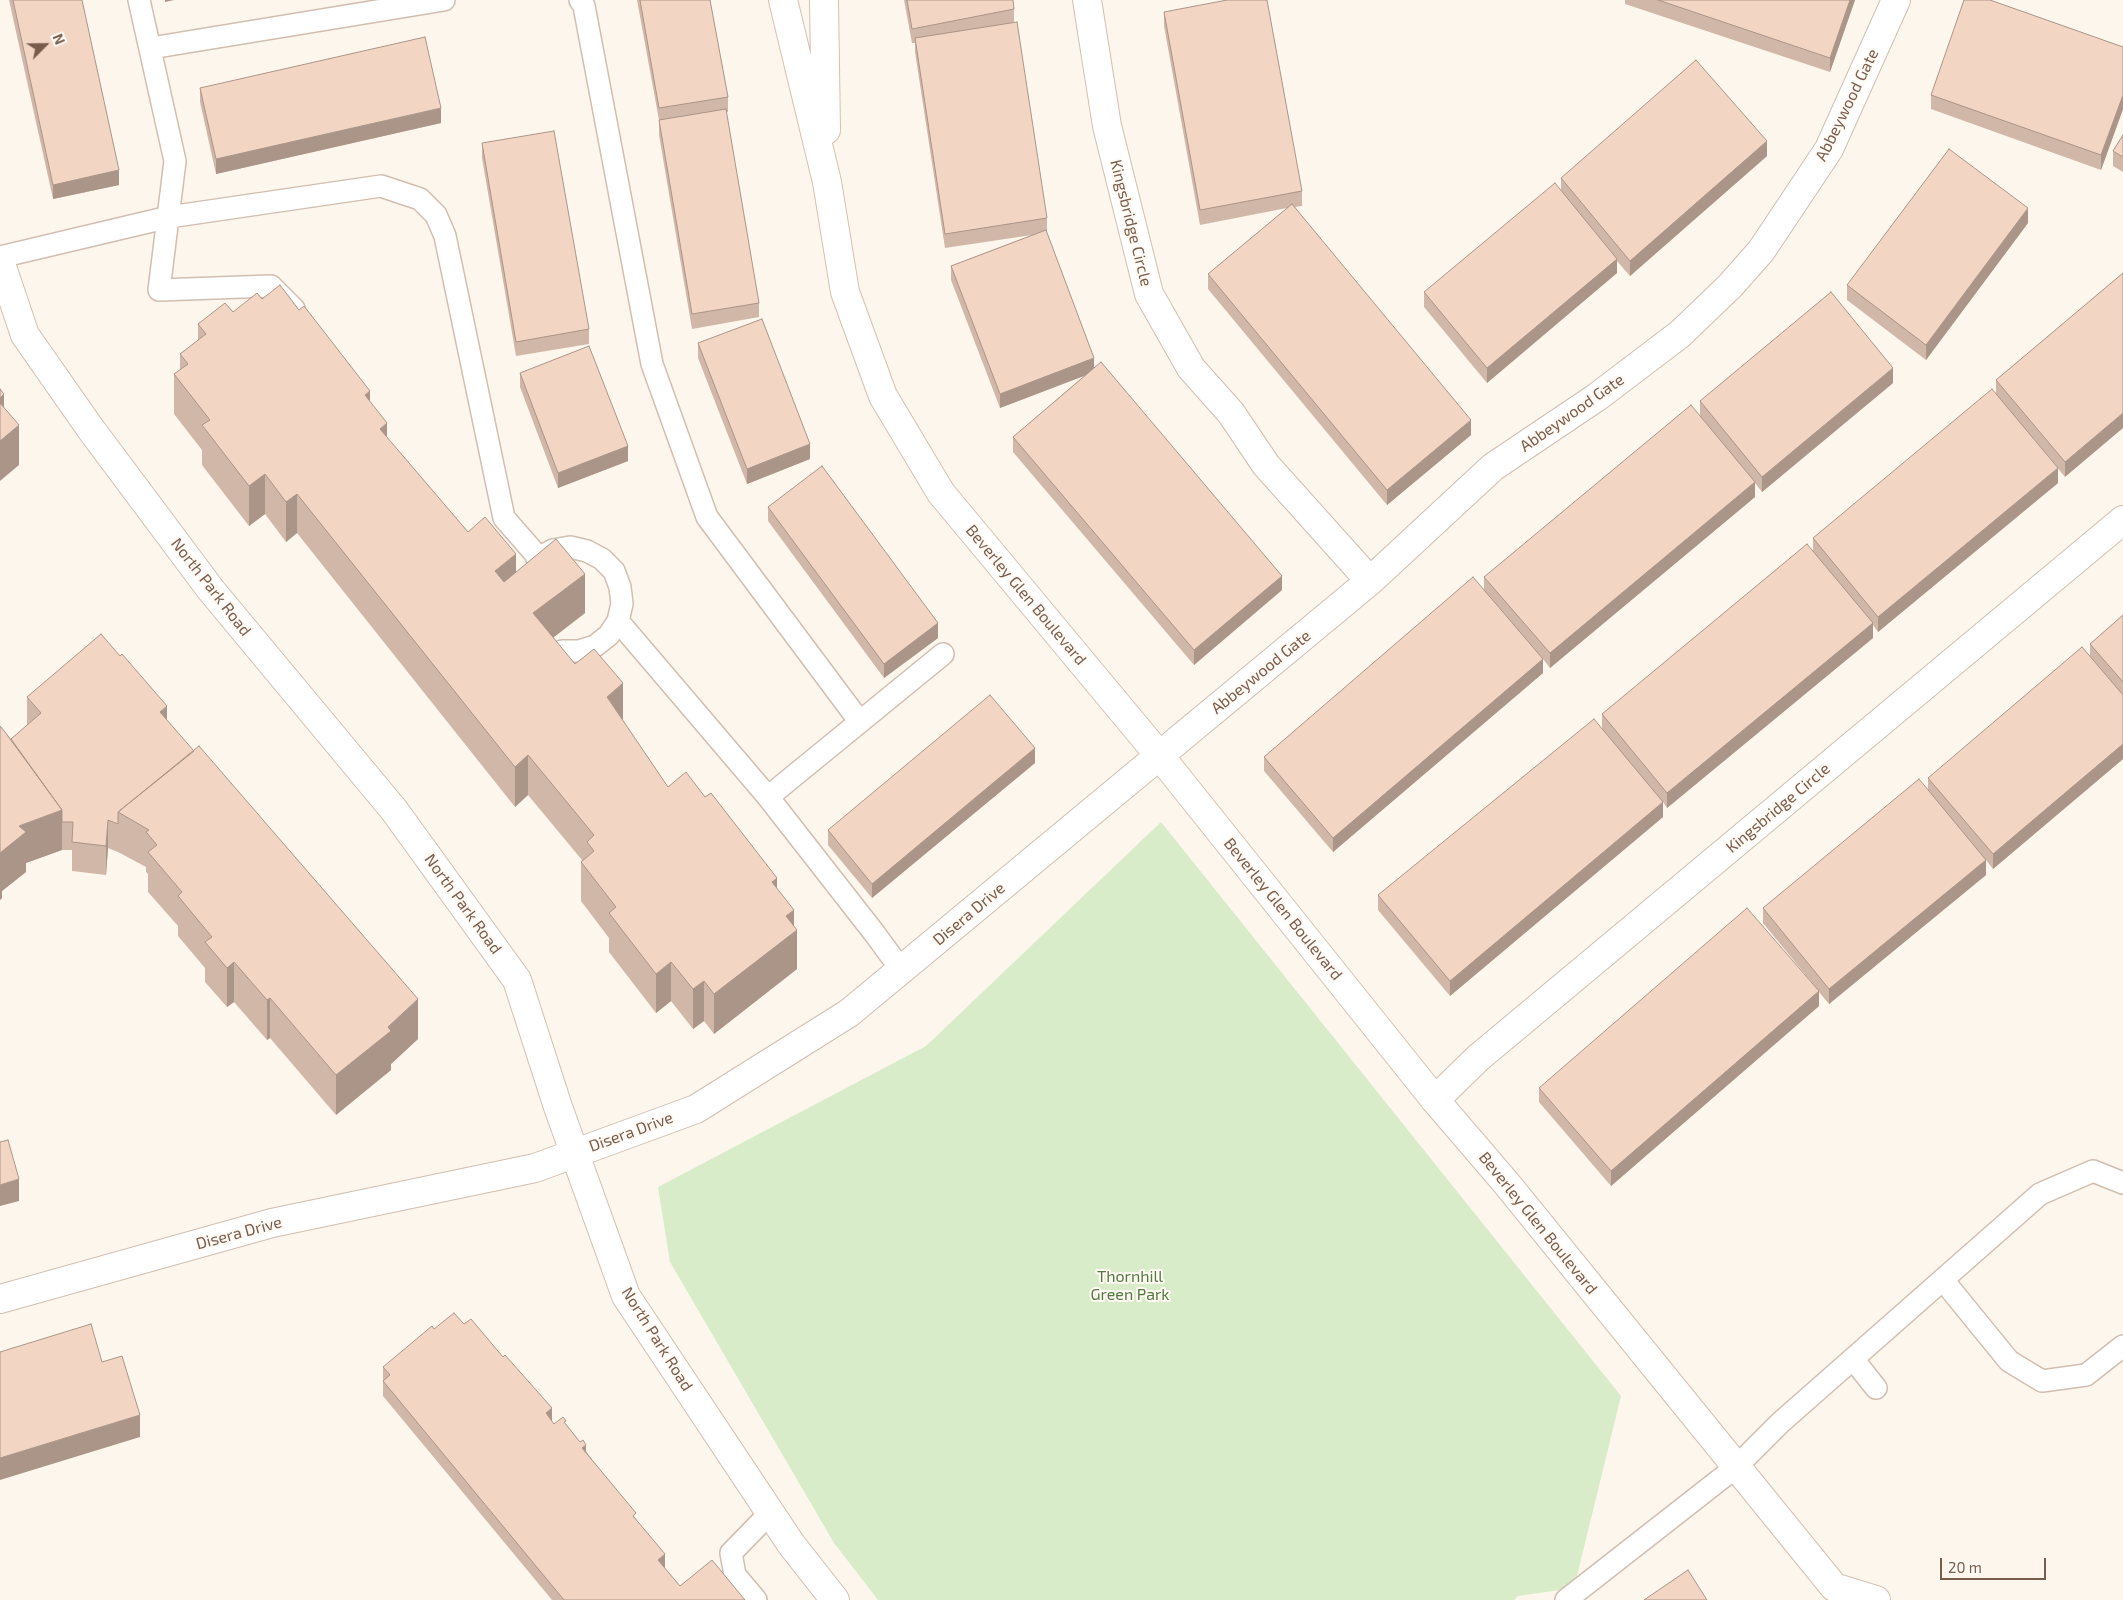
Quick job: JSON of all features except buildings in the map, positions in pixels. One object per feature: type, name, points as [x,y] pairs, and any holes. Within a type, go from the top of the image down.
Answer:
[{"type":"street","name":"Beverley Glen Boulevard","points":[[783,0],[827,182],[846,292],[883,396],[941,493],[1159,754],[1435,1100],[1507,1184],[1736,1467],[1834,1594],[1876,1600]]},
{"type":"street","name":"Beverley Glen Boulevard","points":[[824,0],[827,182]]},
{"type":"street","name":"Kingsbridge Circle","points":[[1087,0],[1107,126],[1149,294],[1191,368],[1231,413],[1266,465],[1370,581]]},
{"type":"street","name":"Abbeywood Gate","points":[[1159,754],[1370,581],[1493,467],[1597,397],[1680,334],[1730,286],[1761,250],[1829,149],[1896,0]]},
{"type":"street","name":"North Park Road","points":[[0,259],[25,335],[90,428],[211,590],[394,810],[517,980],[574,1154],[626,1296],[791,1544],[835,1600]]},
{"type":"street","name":"Kingsbridge Circle","points":[[1435,1100],[1478,1058],[2123,520]]},
{"type":"street","name":"Disera Drive","points":[[0,1299],[272,1223],[535,1168],[696,1108],[849,1014],[1159,754]]},
{"type":"lane","points":[[139,0],[176,161],[159,290],[271,286],[299,314]]},
{"type":"lane","points":[[151,48],[444,0]]},
{"type":"lane","points":[[580,0],[584,6],[652,364],[707,517],[860,722]]},
{"type":"lane","points":[[0,259],[169,217],[381,186],[420,199],[436,215],[445,236],[504,518],[539,558]]},
{"type":"lane","points":[[523,578],[527,570],[539,558],[553,550],[570,548],[587,551],[602,559],[614,571],[620,587],[622,604],[618,621],[608,635],[595,646],[579,652],[562,651]]},
{"type":"lane","points":[[618,621],[768,797],[902,971]]},
{"type":"lane","points":[[768,797],[943,654]]},
{"type":"lane","points":[[1566,1600],[1736,1467],[1780,1423],[2040,1194],[2093,1171],[2123,1183]]},
{"type":"lane","points":[[1943,1280],[2009,1361],[2042,1381],[2086,1375],[2123,1346]]},
{"type":"lane","points":[[1853,1359],[1876,1388]]},
{"type":"lane","points":[[756,1600],[735,1575],[731,1554],[770,1513]]},
{"type":"green space","name":"Thornhill Green Park","points":[[1161,822],[1621,1396],[1574,1588],[1518,1596],[1514,1600],[878,1600],[834,1543],[670,1262],[658,1187],[926,1046]]}]
